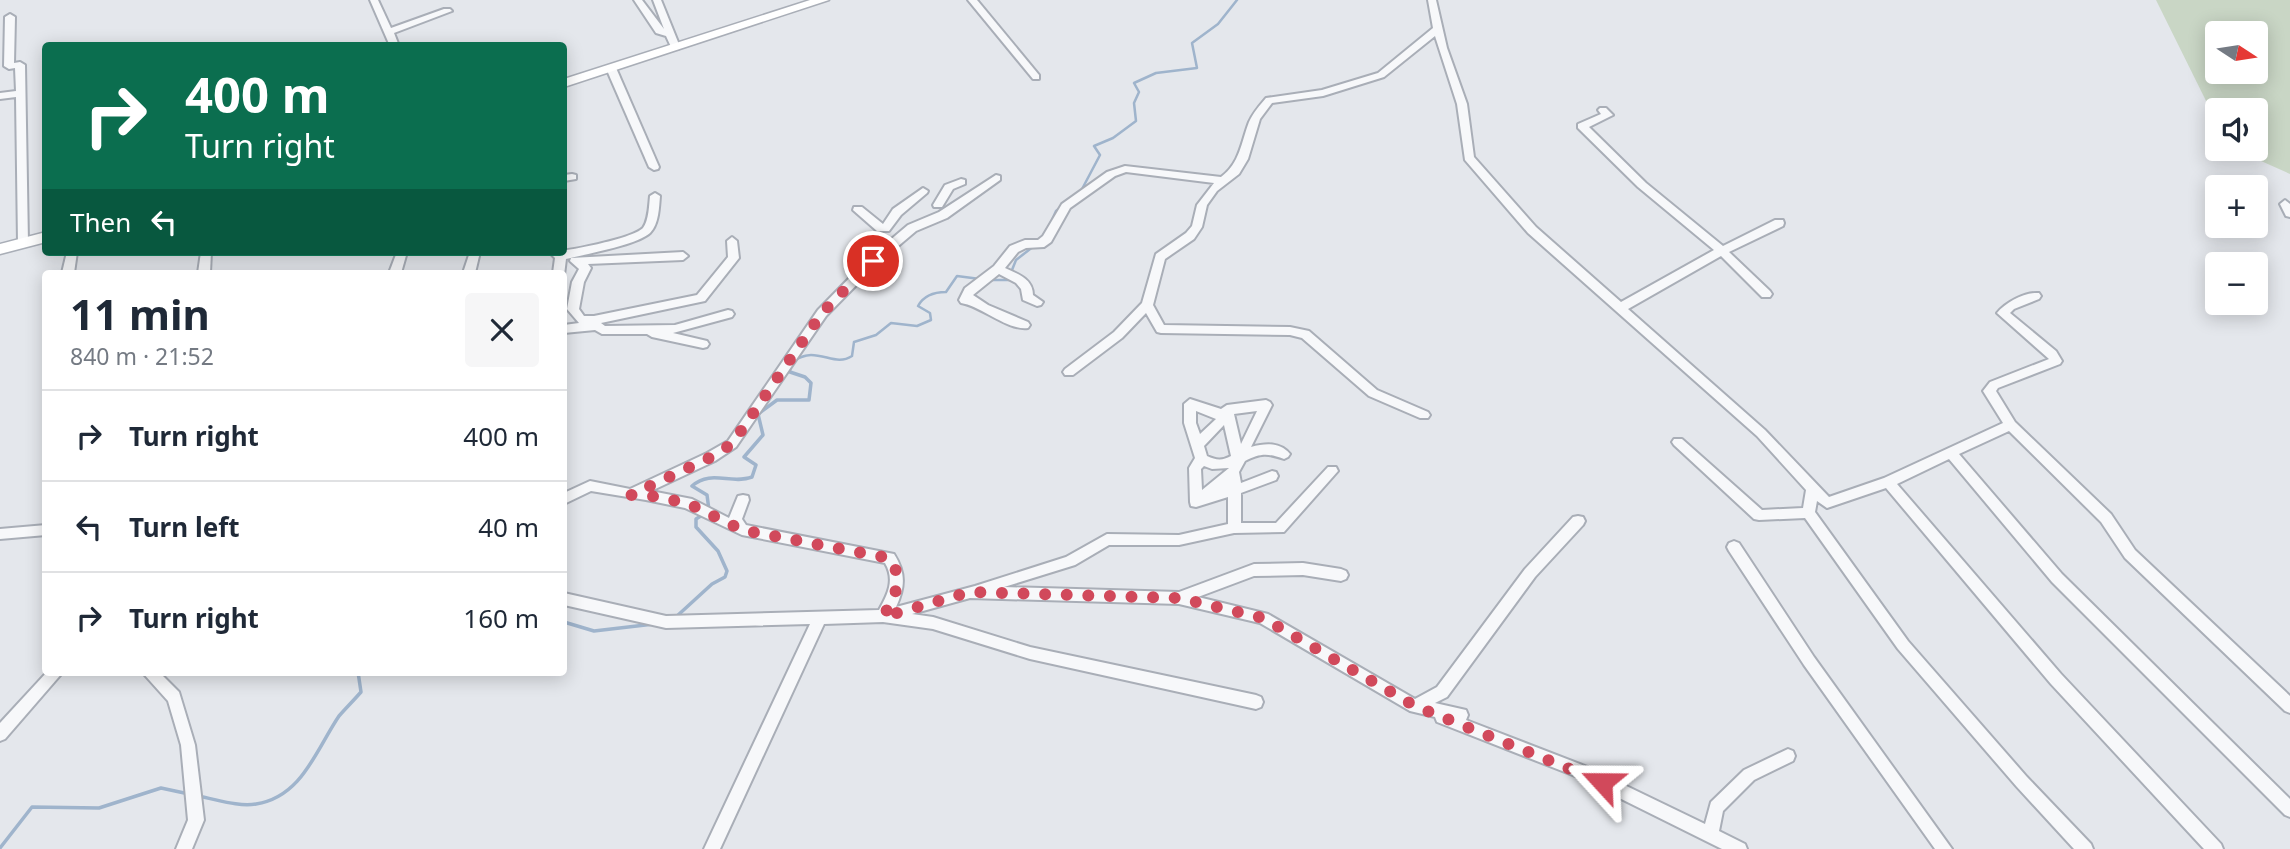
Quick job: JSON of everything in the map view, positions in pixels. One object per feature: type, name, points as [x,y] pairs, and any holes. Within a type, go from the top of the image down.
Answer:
[{"type":"main road","points":[[567,82],[611,68],[673,41],[794,4],[823,0]]},
{"type":"main road","points":[[0,249],[42,238]]},
{"type":"street","points":[[374,0],[393,42]]},
{"type":"street","points":[[638,0],[659,31],[673,41]]},
{"type":"street","points":[[657,0],[673,41]]},
{"type":"street","points":[[972,0],[1036,77]]},
{"type":"street","points":[[1432,0],[1437,30],[1462,104],[1469,158],[1532,230],[1761,433],[1827,503],[1888,482],[2011,425]]},
{"type":"street","points":[[388,32],[447,11]]},
{"type":"street","points":[[10,17],[9,66],[20,65],[23,243]]},
{"type":"street","points":[[1069,372],[1118,335],[1147,305],[1160,257],[1190,236],[1197,227],[1202,205],[1213,189],[1235,172],[1243,159],[1255,119],[1269,100],[1323,93],[1381,75],[1437,30]]},
{"type":"street","points":[[611,68],[654,167]]},
{"type":"street","points":[[0,96],[20,93]]},
{"type":"street","points":[[1603,110],[1608,115],[1582,126],[1640,184],[1722,251],[1766,294]]},
{"type":"street","points":[[1024,325],[966,298],[970,291],[998,269],[1019,246],[1040,244],[1047,239],[1066,206],[1111,174],[1125,169],[1223,181]]},
{"type":"street","points":[[631,495],[711,457],[732,444],[822,313],[856,278],[912,228],[943,215],[996,178]]},
{"type":"street","points":[[938,205],[950,187],[961,181]]},
{"type":"street","points":[[858,210],[881,228],[885,228],[897,212],[923,191]]},
{"type":"street","points":[[558,261],[630,239],[647,230],[653,216],[654,196]]},
{"type":"street","points":[[1620,308],[1722,251],[1779,223]]},
{"type":"street","points":[[577,261],[585,268],[578,282],[573,309],[581,320],[594,320],[701,298],[734,258],[732,241]]},
{"type":"street","points":[[558,261],[683,256]]},
{"type":"street","points":[[998,269],[1020,280],[1027,288],[1027,297],[1037,302]]},
{"type":"street","points":[[2035,296],[2010,306],[2003,313],[2052,354],[2056,361],[1994,385],[1989,391],[2011,425],[2106,518],[2130,554],[2290,706]]},
{"type":"street","points":[[1147,305],[1161,329],[1290,331],[1305,334],[1373,393],[1423,415]]},
{"type":"street","points":[[567,329],[675,329],[728,314]]},
{"type":"street","points":[[634,329],[703,344]]},
{"type":"street","points":[[1678,442],[1759,515],[1808,513]]},
{"type":"street","points":[[1198,444],[1202,460]]},
{"type":"street","points":[[1196,502],[1246,453],[1268,447],[1284,454]]},
{"type":"street","points":[[1950,452],[2057,578],[2290,810]]},
{"type":"street","points":[[1202,460],[1217,465],[1235,466]]},
{"type":"street","points":[[1196,502],[1195,468],[1202,460]]},
{"type":"street","points":[[1234,528],[1235,466]]},
{"type":"street","points":[[883,617],[1070,561],[1107,540],[1178,540],[1234,528],[1279,528],[1332,471]]},
{"type":"street","points":[[1196,502],[1272,477]]},
{"type":"street","points":[[1888,482],[2056,679],[2215,849]]},
{"type":"street","points":[[567,498],[590,486],[631,495],[646,495],[687,503],[742,530],[889,558],[897,571],[897,592],[883,617]]},
{"type":"street","points":[[1813,489],[1808,513],[1903,645],[2022,782],[2085,849]]},
{"type":"street","points":[[742,530],[735,520],[743,499]]},
{"type":"street","points":[[1415,706],[1441,692],[1530,573],[1578,521]]},
{"type":"street","points":[[0,534],[42,530]]},
{"type":"street","points":[[1734,547],[1809,661],[1944,849]]},
{"type":"street","points":[[1179,598],[1254,570],[1303,569],[1341,575]]},
{"type":"street","points":[[970,592],[1179,598],[1263,618],[1415,706],[1580,771],[1739,849]]},
{"type":"street","points":[[567,600],[666,622],[883,617],[933,623],[1030,653],[1256,702]]},
{"type":"street","points":[[712,849],[819,620]]},
{"type":"street","points":[[0,734],[52,676]]},
{"type":"street","points":[[153,676],[174,697],[188,745],[196,820],[184,849]]},
{"type":"street","points":[[1415,706],[1461,715]]},
{"type":"street","points":[[1711,834],[1716,807],[1749,775],[1788,756]]},
{"type":"green space","points":[[2156,0],[2290,0],[2290,174],[2261,161],[2268,161],[2268,98],[2205,99]]},
{"type":"waterway","points":[[1081,191],[1100,155],[1094,146],[1113,138],[1136,121],[1134,103],[1139,92],[1134,83],[1156,73],[1197,68],[1192,43],[1218,24],[1237,0]]},
{"type":"waterway","points":[[1048,229],[1056,211],[1061,207]]},
{"type":"waterway","points":[[1012,270],[1016,260],[1034,246]]},
{"type":"waterway","points":[[789,365],[808,355],[847,359],[852,356],[854,342],[876,335],[891,323],[917,326],[931,320],[930,313],[918,306],[926,297],[946,292],[957,276],[980,279]]},
{"type":"waterway","points":[[990,280],[1011,280]]},
{"type":"waterway","points":[[709,510],[707,495],[692,486],[706,479],[752,477],[756,465],[744,457],[763,435],[758,414],[777,400],[809,400],[811,383],[805,377],[790,372],[789,365]]},
{"type":"waterway","points":[[677,616],[712,584],[725,577],[727,571],[718,551],[696,527],[696,519],[704,514]]},
{"type":"waterway","points":[[567,623],[594,631],[654,624]]},
{"type":"waterway","points":[[197,796],[249,805],[272,800],[285,792],[306,770],[339,716],[361,692],[359,676]]},
{"type":"waterway","points":[[0,848],[32,807],[99,808],[161,788],[189,794]]},
{"type":"route","points":[[873,261],[822,313],[732,444],[711,457],[631,495],[646,495],[687,503],[742,530],[889,558],[897,571],[897,592],[883,617],[970,592],[1179,598],[1263,618],[1383,690],[1415,706],[1602,782]]}]
